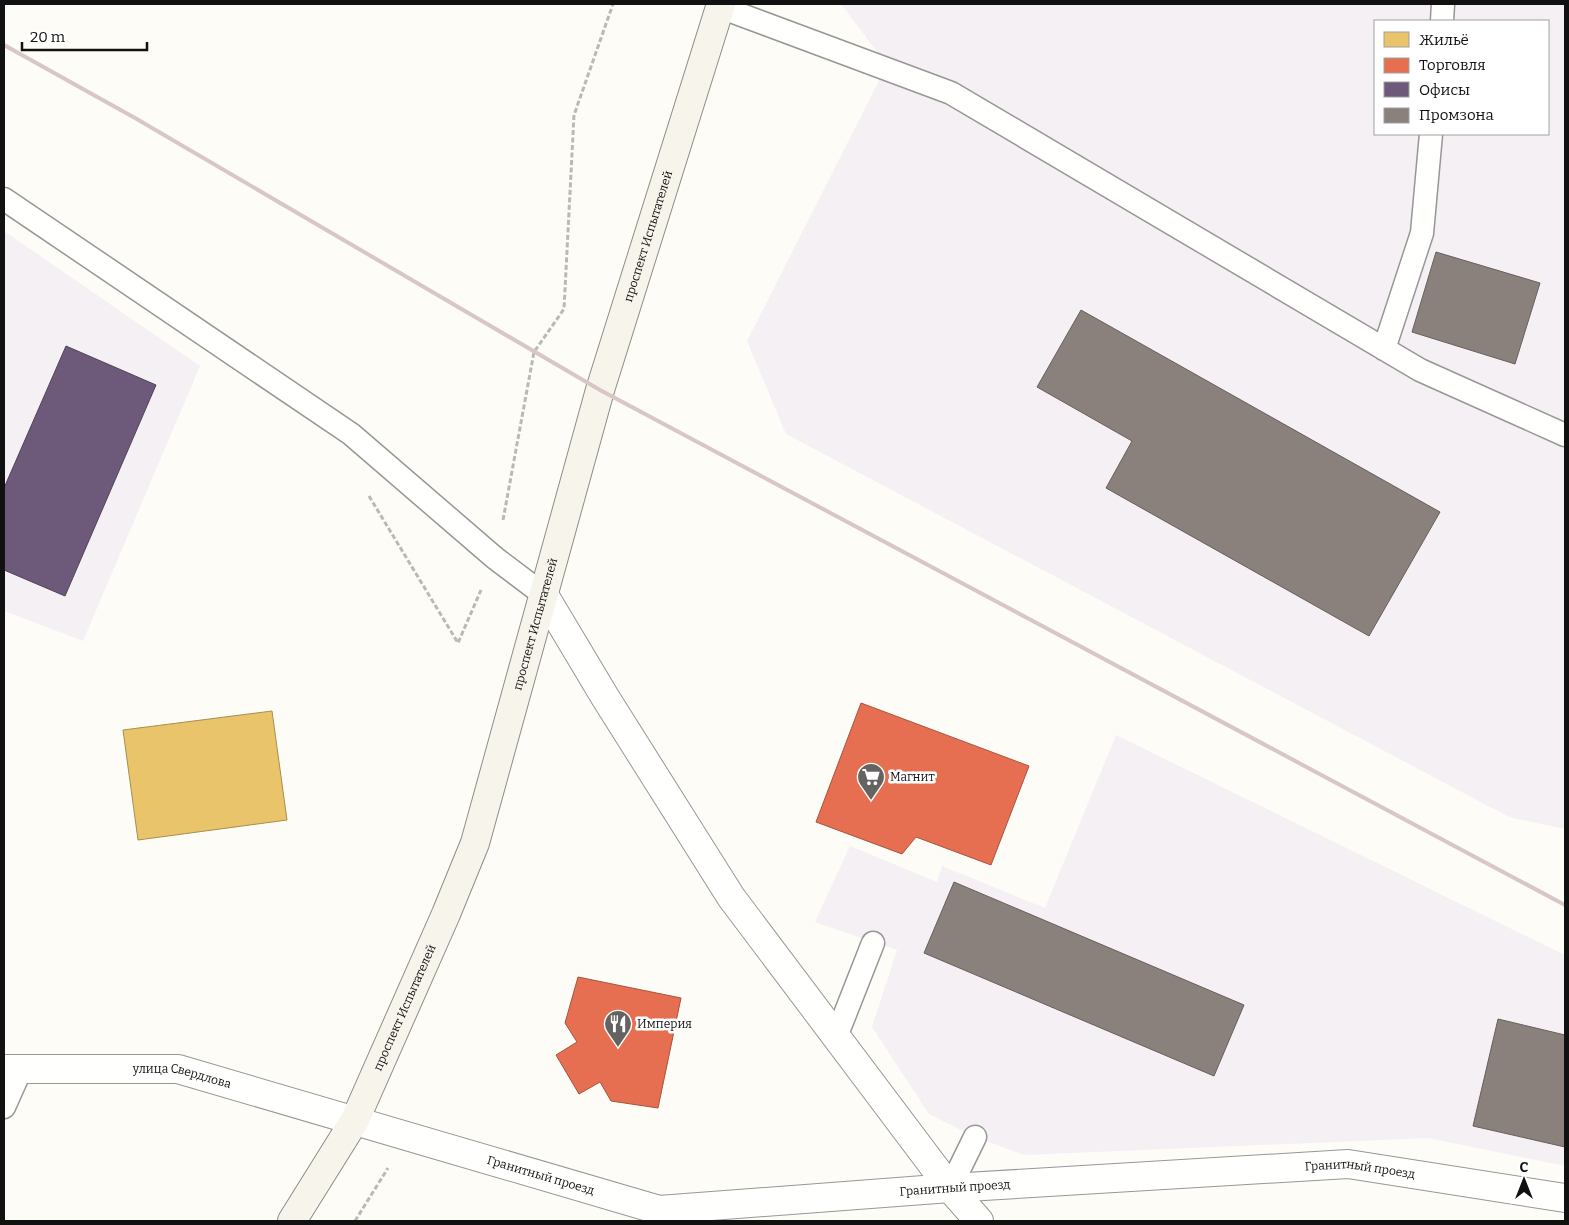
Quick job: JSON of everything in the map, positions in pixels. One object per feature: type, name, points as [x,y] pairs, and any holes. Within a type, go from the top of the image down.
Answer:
[{"type":"main road","name":"проспект Испытателей","points":[[292,1221],[355,1120],[446,914],[475,843],[600,390],[717,5]]},
{"type":"street","points":[[544,595],[605,697],[731,897],[950,1188],[979,1221]]},
{"type":"street","name":"улица Свердлова","points":[[12,1069],[178,1069],[355,1120]]},
{"type":"street","name":"Гранитный проезд","points":[[355,1120],[659,1210],[950,1188],[1348,1164],[1565,1198]]},
{"type":"lane","points":[[1442,20],[1443,4]]},
{"type":"lane","points":[[717,5],[951,93],[1420,370],[1565,435]]},
{"type":"lane","points":[[1384,349],[1422,233],[1432,135]]},
{"type":"lane","points":[[4,198],[351,434],[495,558],[544,595]]},
{"type":"lane","points":[[836,1037],[873,943]]},
{"type":"lane","points":[[4,1107],[12,1069]]},
{"type":"lane","points":[[950,1188],[975,1138]]},
{"type":"path","points":[[367,493],[458,643],[495,558],[534,352],[564,309],[574,115],[613,4]]},
{"type":"path","points":[[355,1221],[408,1135]]},
{"type":"shaded area","points":[[841,4],[1565,4],[1565,829],[1509,817],[786,434],[747,341],[887,65]]},
{"type":"shaded area","points":[[4,231],[200,366],[83,641],[4,611]]},
{"type":"shaded area","points":[[1116,735],[1565,955],[1565,1166],[1428,1138],[1024,1155],[975,1137],[929,1114],[872,1027],[897,950],[815,922],[850,846],[937,882],[942,866],[1045,908]]},
{"type":"building: Жильё","points":[[272,711],[287,820],[138,840],[123,730]]},
{"type":"building: Торговля","points":[[861,703],[1029,766],[991,865],[916,837],[902,854],[816,822]]},
{"type":"building: Торговля","name":"Империя","points":[[578,977],[681,998],[658,1108],[611,1101],[600,1082],[579,1094],[556,1055],[577,1042],[565,1023]]},
{"type":"building: Офисы","points":[[66,346],[156,385],[65,596],[4,570],[4,488]]},
{"type":"building: Промзона","points":[[1436,252],[1540,283],[1515,364],[1412,332]]},
{"type":"building: Промзона","points":[[1081,310],[1440,512],[1369,636],[1106,488],[1132,441],[1037,387]]},
{"type":"building: Промзона","points":[[954,882],[1244,1005],[1214,1076],[924,953]]},
{"type":"building: Промзона","points":[[1498,1019],[1565,1035],[1565,1147],[1473,1126]]},
{"type":"railway","points":[[4,45],[135,118],[600,390],[1565,905]]},
{"type":"place","name":"Магнит","points":[[871,801]]},
{"type":"place","name":"Империя","points":[[618,1048]]}]
